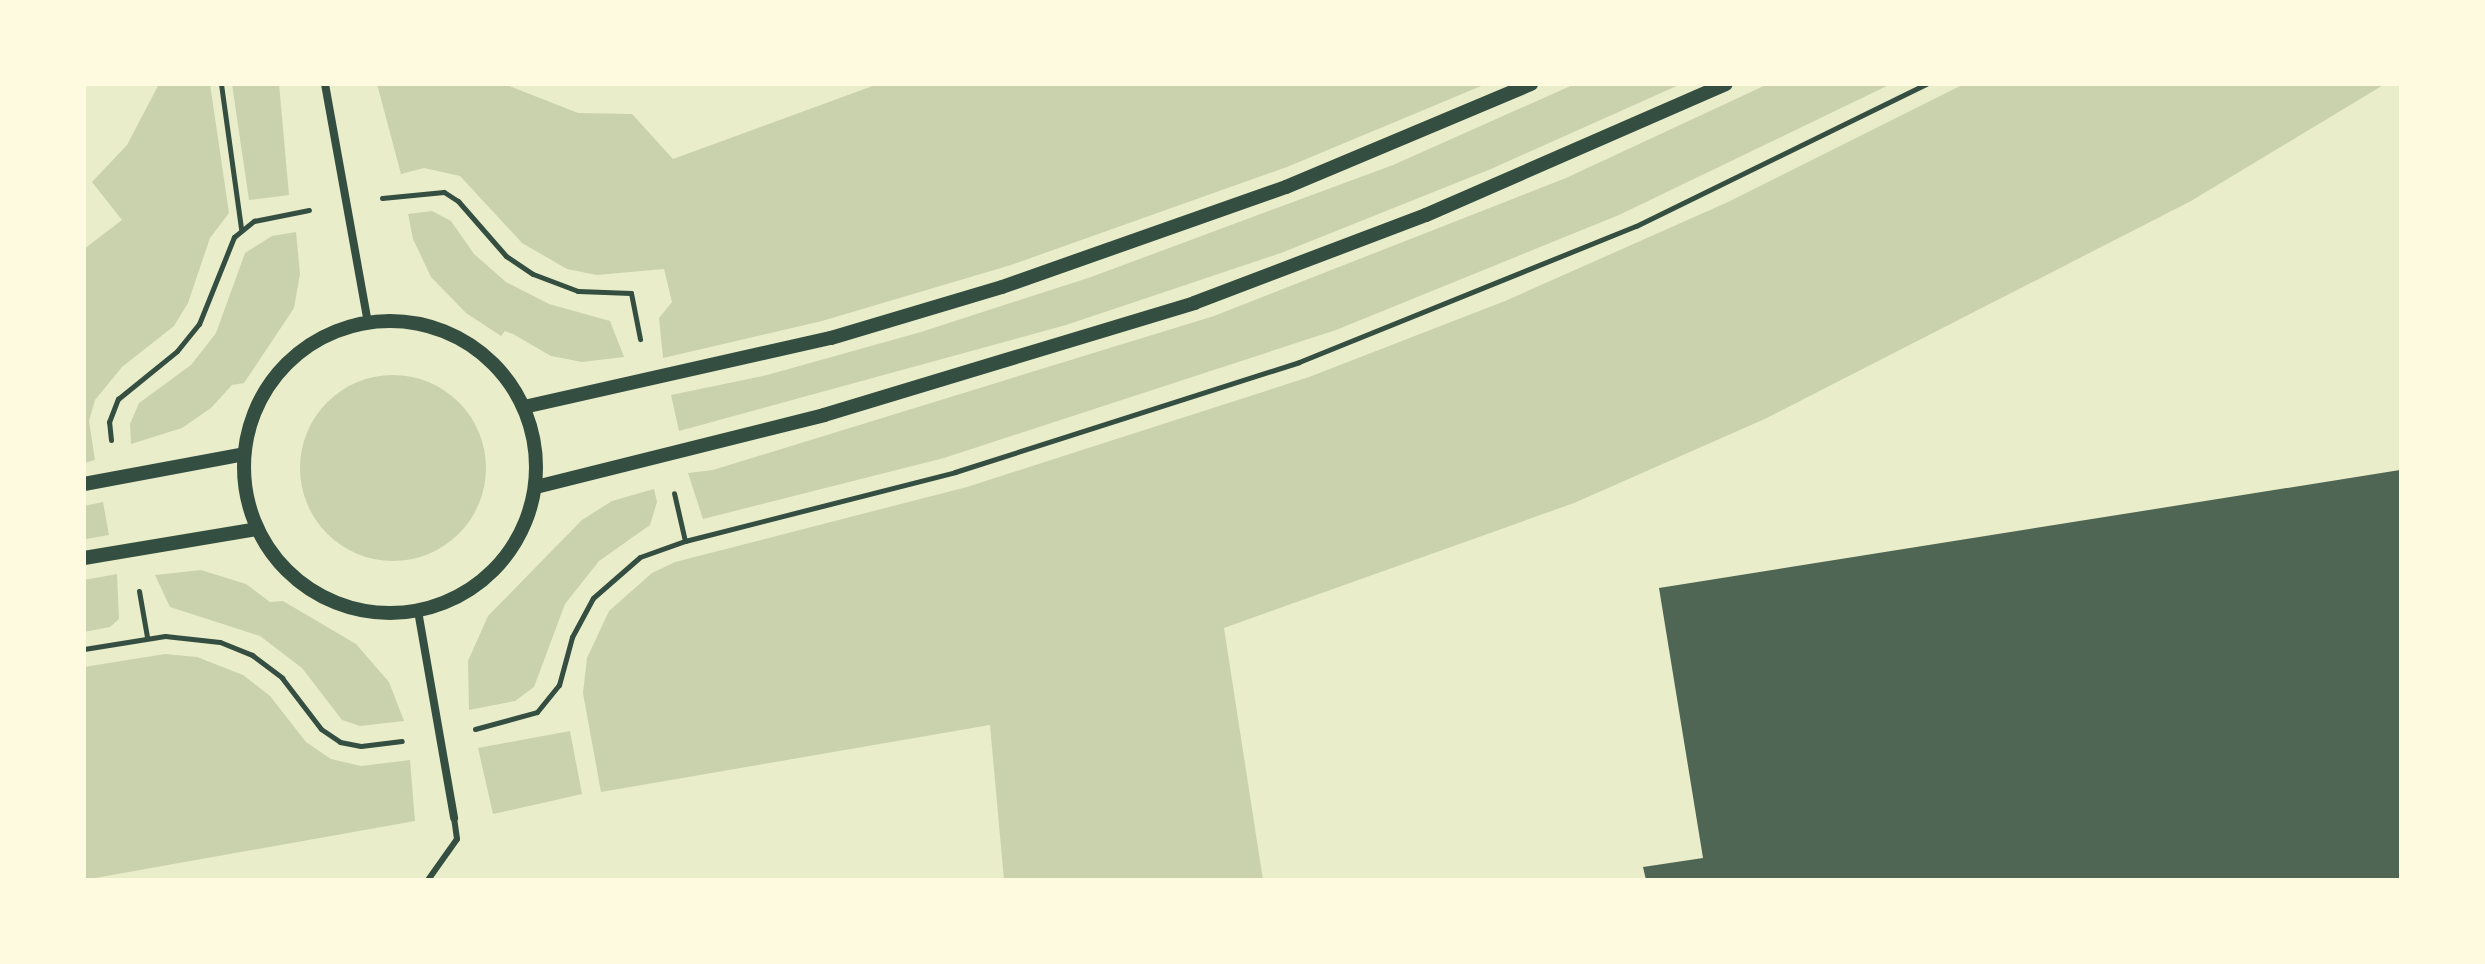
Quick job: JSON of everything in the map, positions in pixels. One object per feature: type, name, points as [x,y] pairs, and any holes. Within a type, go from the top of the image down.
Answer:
[{"type":"street","points":[[325,84],[368,322]]},
{"type":"street","points":[[524,407],[831,338],[1089,259],[1390,146],[1531,84]]},
{"type":"street","points":[[536,487],[824,415],[1194,303],[1496,187],[1726,84]]},
{"type":"street","points":[[406,321],[444,330],[476,348],[504,374],[524,407],[533,433],[536,487],[526,522],[492,571],[453,600],[418,611],[380,614],[341,605],[306,588],[278,562],[257,529],[248,505],[244,454],[250,422],[284,367],[308,345],[368,322],[406,321]]},
{"type":"street","points":[[84,484],[244,454]]},
{"type":"street","points":[[84,558],[257,529]]},
{"type":"street","points":[[418,611],[454,818]]},
{"type":"lane","points":[[428,880],[457,839],[454,818]]},
{"type":"lane","points":[[433,873],[440,880]]},
{"type":"path","points":[[221,84],[241,229]]},
{"type":"path","points":[[84,649],[147,637],[202,637],[252,655],[282,678],[321,729],[340,742],[361,746],[440,735],[537,712],[559,685],[572,637],[593,598],[640,557],[685,541],[955,472],[1299,362],[1636,226],[1926,84]]},
{"type":"path","points":[[119,478],[109,429],[113,409],[136,380],[177,351],[199,324],[227,245],[241,229],[254,221],[428,190],[444,192],[458,201],[506,256],[533,274],[578,291],[631,293],[649,380]]},
{"type":"path","points":[[666,455],[685,541]]},
{"type":"path","points":[[131,550],[147,637]]},
{"type":"green space","points":[[159,84],[210,84],[229,213],[210,238],[188,303],[174,326],[122,367],[95,400],[89,421],[95,460],[84,463],[84,249],[122,220],[92,182],[127,145]]},
{"type":"green space","points":[[232,84],[279,84],[289,195],[249,200]]},
{"type":"green space","points":[[377,84],[504,84],[578,113],[632,114],[673,159],[878,84],[1486,84],[1287,167],[1011,265],[822,321],[663,358],[659,318],[672,302],[664,269],[597,275],[567,269],[522,243],[460,176],[424,168],[401,174]]},
{"type":"green space","points":[[1575,84],[1681,84],[1491,169],[1281,253],[1066,325],[679,431],[671,395],[767,375],[921,332],[1091,277],[1393,165]]},
{"type":"green space","points":[[1768,84],[1891,84],[1619,215],[1336,330],[944,458],[703,519],[688,473],[713,470],[1214,316],[1566,178]]},
{"type":"green space","points":[[1964,84],[2385,84],[2191,201],[1767,418],[1574,503],[1224,628],[1263,880],[1004,880],[990,725],[601,792],[583,693],[587,658],[609,611],[652,573],[675,562],[967,487],[1309,377],[1505,301],[1728,202]]},
{"type":"green space","points":[[432,211],[451,221],[474,254],[506,282],[549,304],[610,321],[624,357],[582,362],[551,356],[513,334],[505,331],[501,336],[466,313],[431,277],[413,239],[408,214]]},
{"type":"green space","points":[[296,232],[300,274],[294,308],[244,383],[232,385],[211,408],[182,428],[131,444],[130,424],[139,403],[191,365],[216,333],[245,253],[272,236]]},
{"type":"green space","points":[[393,375],[429,382],[459,402],[479,432],[486,468],[479,504],[459,534],[429,554],[393,561],[357,554],[327,534],[307,504],[300,468],[307,432],[327,402],[357,382]]},
{"type":"green space","points":[[654,489],[657,502],[650,525],[599,561],[565,604],[534,687],[515,701],[469,710],[468,661],[488,616],[582,520],[612,501]]},
{"type":"green space","points":[[103,502],[109,535],[86,539],[84,506]]},
{"type":"green space","points":[[201,570],[246,584],[270,602],[283,601],[356,644],[389,682],[404,721],[360,726],[342,720],[302,668],[260,636],[170,607],[155,575]]},
{"type":"green space","points":[[117,574],[119,619],[110,627],[84,632],[84,580]]},
{"type":"green space","points":[[165,654],[197,657],[243,675],[270,696],[306,742],[331,759],[361,766],[410,760],[415,821],[84,880],[84,667]]},
{"type":"green space","points":[[570,731],[582,794],[493,814],[478,748]]},
{"type":"building","points":[[2400,470],[2401,880],[1646,880],[1643,867],[1703,858],[1659,588]]}]
